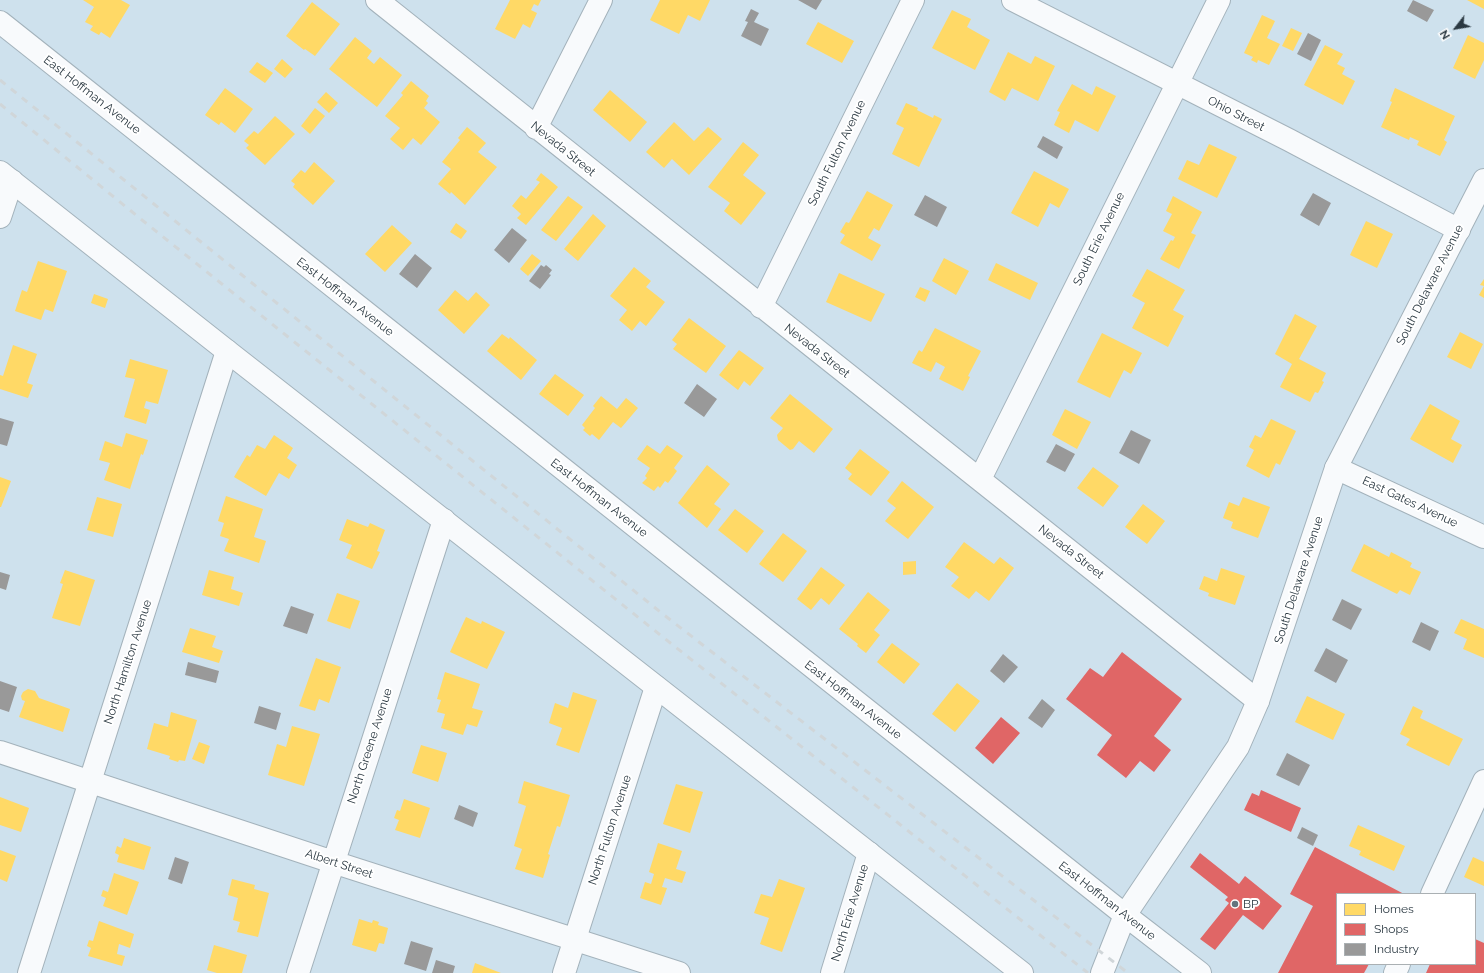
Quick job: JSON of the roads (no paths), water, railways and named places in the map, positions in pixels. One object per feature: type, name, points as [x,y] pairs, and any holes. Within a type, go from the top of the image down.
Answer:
[{"type":"street","name":"Nevada Street","points":[[376,0],[1258,701]]},
{"type":"street","points":[[536,128],[602,0]]},
{"type":"street","name":"South Fulton Avenue","points":[[761,306],[913,0]]},
{"type":"street","name":"Ohio Street","points":[[1013,0],[1289,140],[1459,230]]},
{"type":"street","name":"South Erie Avenue","points":[[980,479],[1219,0]]},
{"type":"street","name":"East Hoffman Avenue","points":[[0,22],[1200,973]]},
{"type":"street","points":[[0,217],[6,177],[1022,973]]},
{"type":"street","name":"South Delaware Avenue","points":[[1102,973],[1125,915],[1238,747],[1258,701],[1336,468],[1484,180]]},
{"type":"street","name":"North Hamilton Avenue","points":[[29,973],[227,351]]},
{"type":"street","name":"East Gates Avenue","points":[[1336,468],[1484,537]]},
{"type":"street","name":"North Greene Avenue","points":[[298,973],[444,520]]},
{"type":"street","name":"North Fulton Avenue","points":[[564,973],[656,687]]},
{"type":"street","name":"Albert Street","points":[[0,752],[333,862],[679,973]]},
{"type":"street","points":[[1432,893],[1484,781]]},
{"type":"street","name":"North Erie Avenue","points":[[832,973],[869,853]]},
{"type":"railway","points":[[0,80],[664,615],[1128,973]]},
{"type":"railway","points":[[0,104],[142,220],[659,634],[1088,973]]},
{"type":"place","name":"BP","points":[[1235,904]]}]
